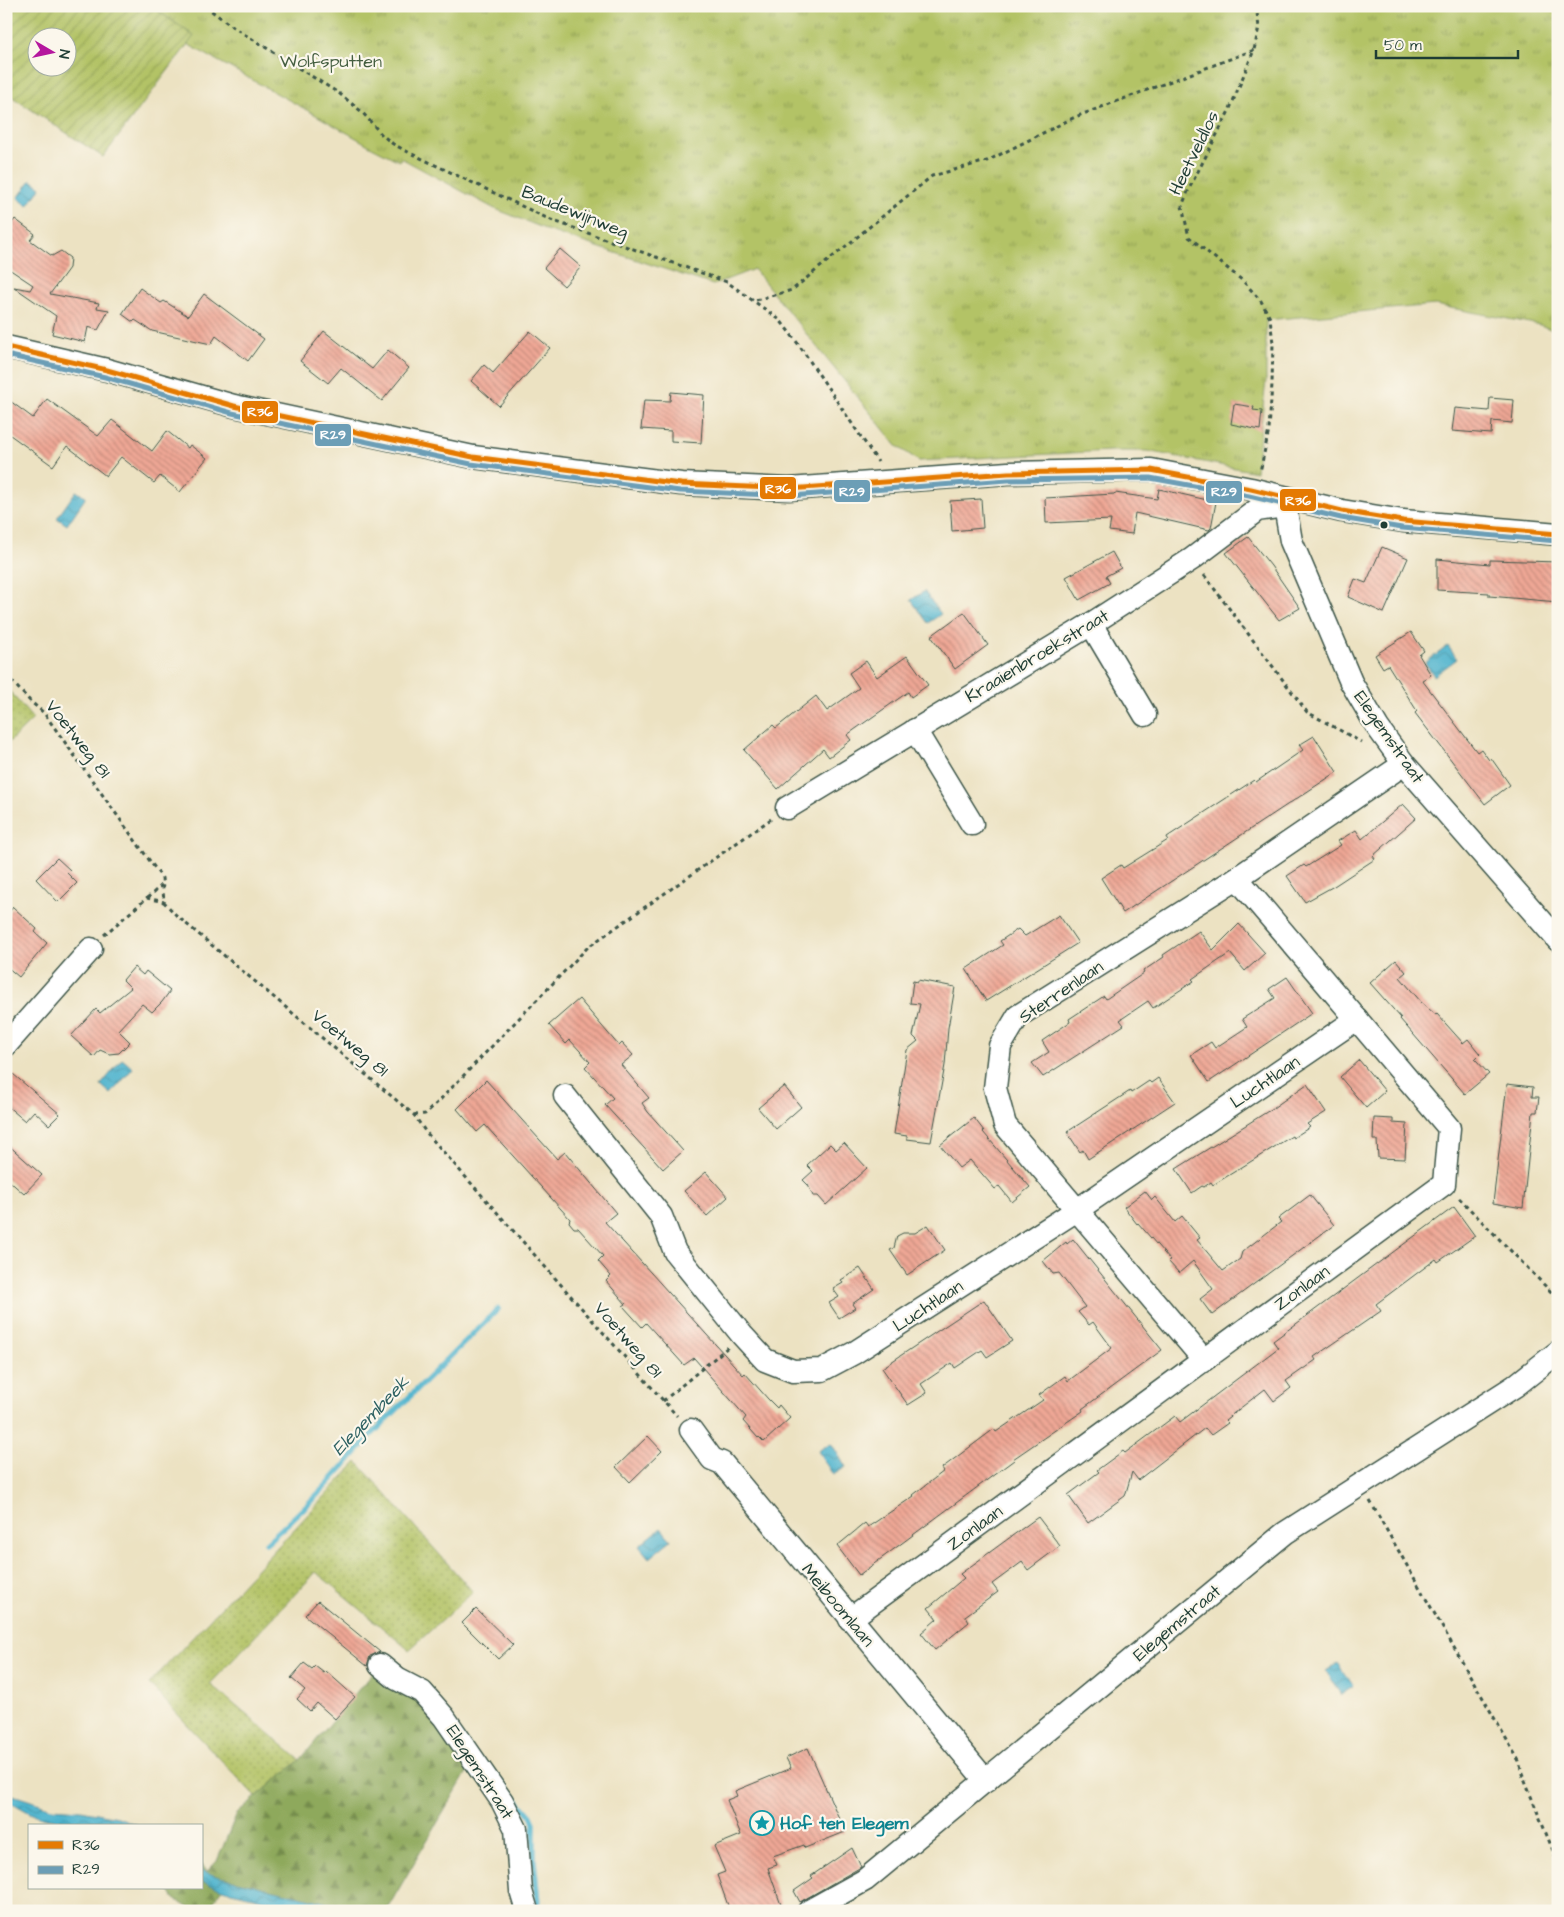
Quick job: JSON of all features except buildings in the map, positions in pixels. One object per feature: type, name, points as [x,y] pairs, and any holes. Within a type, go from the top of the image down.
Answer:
[{"type":"street","points":[[6,347],[107,370],[234,406],[473,457],[681,484],[788,490],[1008,473],[1150,470],[1256,490],[1287,502],[1403,521],[1558,534]]},
{"type":"street","name":"Kraaienbroekstraat","points":[[787,808],[1091,624],[1192,559],[1257,510],[1287,502]]},
{"type":"street","name":"Elegemstraat","points":[[1287,502],[1291,541],[1351,682],[1378,728],[1404,764],[1558,940]]},
{"type":"street","points":[[1091,624],[1145,714]]},
{"type":"street","points":[[915,730],[972,824]]},
{"type":"street","name":"Sterrenlaan","points":[[1204,1360],[1005,1125],[995,1088],[1000,1046],[1018,1016],[1236,878],[1404,764]]},
{"type":"street","points":[[1236,878],[1448,1128],[1444,1184]]},
{"type":"street","points":[[6,1045],[92,949]]},
{"type":"street","name":"Luchtlaan","points":[[565,1096],[661,1216],[676,1252],[742,1335],[765,1360],[793,1371],[822,1370],[854,1353],[1077,1210],[1357,1019]]},
{"type":"street","name":"Zonlaan","points":[[850,1620],[1444,1184]]},
{"type":"street","name":"Elegemstraat","points":[[810,1911],[865,1880],[1285,1533],[1515,1386],[1558,1352]]},
{"type":"street","name":"Meiboomlaan","points":[[691,1430],[712,1459],[722,1463],[850,1620],[986,1781]]},
{"type":"street","name":"Elegemstraat","points":[[380,1665],[397,1679],[422,1692],[444,1717],[502,1801],[516,1829],[521,1891],[527,1911]]},
{"type":"path","name":"Baudewijnweg","points":[[205,6],[233,27],[340,94],[362,112],[382,135],[410,153],[551,220],[727,282],[755,301],[780,320],[790,332],[892,481]]},
{"type":"path","name":"Heetveldlos","points":[[1256,6],[1259,27],[1254,50],[1230,111],[1182,206],[1189,237],[1243,282],[1261,301],[1270,318],[1273,343],[1269,430],[1256,490]]},
{"type":"path","points":[[755,301],[792,290],[932,176],[987,161],[1076,117],[1254,50]]},
{"type":"path","points":[[1192,559],[1307,712],[1363,743],[1378,728]]},
{"type":"path","name":"Voetweg 81","points":[[6,675],[44,713],[162,878],[164,902],[177,916],[414,1114],[424,1131],[663,1401],[691,1430]]},
{"type":"path","points":[[414,1114],[425,1114],[437,1103],[588,947],[787,808]]},
{"type":"path","points":[[92,949],[113,926],[162,884]]},
{"type":"path","points":[[147,898],[164,902]]},
{"type":"path","points":[[1444,1184],[1558,1299]]},
{"type":"path","points":[[663,1401],[742,1335]]},
{"type":"path","points":[[1361,1485],[1519,1761],[1522,1774],[1558,1863]]},
{"type":"green space","points":[[6,6],[151,6],[194,36],[103,157],[6,93]]},
{"type":"green space","name":"Wolfsputten","points":[[118,6],[1558,6],[1558,332],[1540,325],[1435,305],[1266,320],[1266,380],[1256,472],[1147,451],[1109,451],[919,461],[897,446],[754,269],[713,285],[543,229],[493,208],[401,158],[399,161],[372,147]]},
{"type":"green space","points":[[6,687],[33,719],[6,745]]},
{"type":"green space","points":[[357,1462],[473,1592],[409,1650],[316,1572],[210,1684],[300,1760],[256,1797],[149,1684]]},
{"type":"green space","points":[[374,1671],[416,1699],[470,1767],[386,1911],[341,1911],[224,1887],[212,1903],[191,1909],[174,1899],[168,1890],[202,1890],[202,1865],[207,1871],[217,1861],[237,1813],[300,1760]]},
{"type":"water","points":[[31,180],[41,187],[28,206],[18,198]]},
{"type":"water","points":[[76,491],[86,497],[67,525],[57,518]]},
{"type":"water","points":[[924,591],[941,614],[928,623],[911,600]]},
{"type":"water","points":[[1448,646],[1457,659],[1434,676],[1425,663]]},
{"type":"water","points":[[122,1059],[133,1068],[111,1094],[101,1085]]},
{"type":"water","points":[[831,1443],[846,1467],[833,1475],[818,1451]]},
{"type":"water","points":[[661,1528],[671,1540],[649,1558],[639,1546]]},
{"type":"water","points":[[1338,1663],[1354,1686],[1341,1695],[1326,1671]]},
{"type":"water","points":[[6,1794],[52,1808],[81,1810],[118,1817],[134,1824],[96,1824],[46,1818],[32,1814],[16,1805],[6,1804]]},
{"type":"water","points":[[202,1870],[216,1876],[362,1911],[311,1911],[232,1892],[202,1881]]},
{"type":"waterway","name":"Elegembeek","points":[[266,1543],[318,1494],[365,1441],[498,1309]]},
{"type":"waterway","name":"Elegembeek","points":[[501,1782],[531,1816],[534,1823],[534,1860],[540,1911]]},
{"type":"transit line","name":"R36","points":[[6,347],[107,370],[234,406],[473,457],[681,484],[789,489],[1008,473],[1151,470],[1251,489],[1342,511],[1403,521],[1558,534]]},
{"type":"transit line","name":"R29","points":[[6,355],[105,377],[232,413],[471,464],[680,491],[790,496],[1008,480],[1150,478],[1249,496],[1341,518],[1402,528],[1557,541]]},
{"type":"place","name":"Hof ten Elegem","points":[[762,1823]]}]
